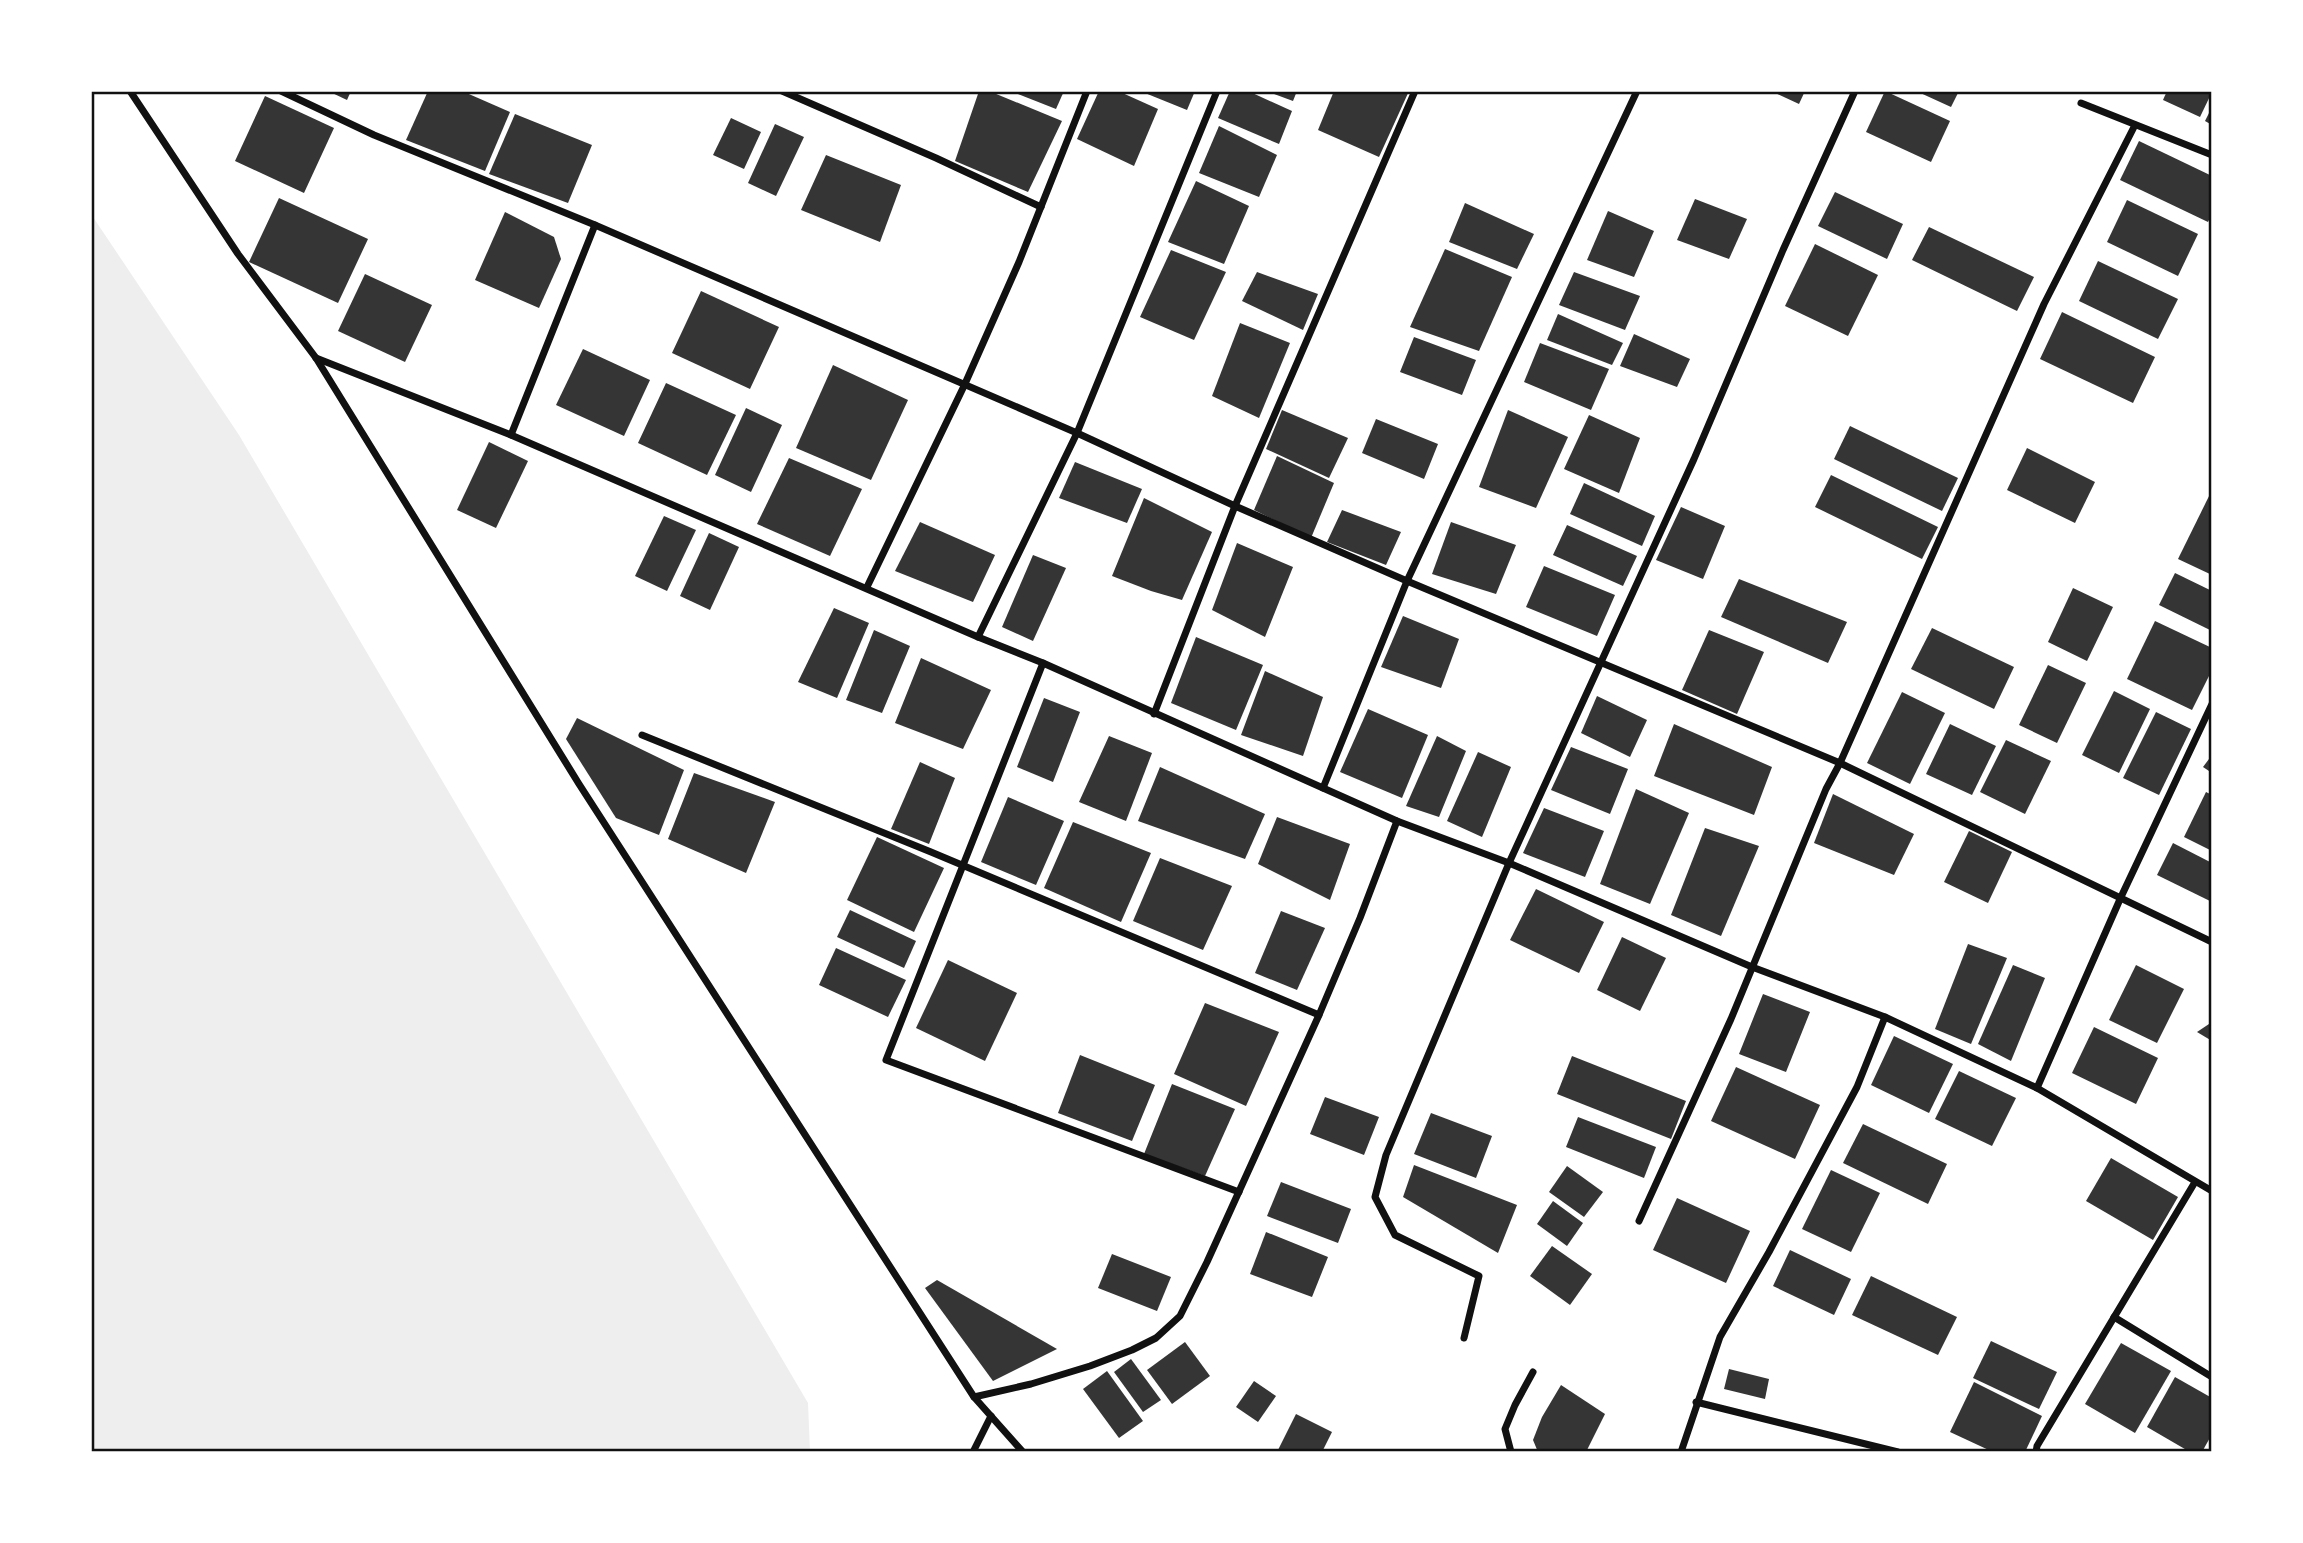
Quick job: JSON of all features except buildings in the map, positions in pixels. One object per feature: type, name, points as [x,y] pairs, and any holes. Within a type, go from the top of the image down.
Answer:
[{"type":"street","points":[[130,91],[238,254],[316,358],[579,784],[974,1397],[1023,1452]]},
{"type":"street","points":[[281,91],[374,135],[595,225],[1077,433],[1235,506],[1599,664],[1840,763],[2212,942]]},
{"type":"street","points":[[782,91],[1041,207]]},
{"type":"street","points":[[867,587],[964,386],[1041,207],[1087,91]]},
{"type":"street","points":[[978,637],[1077,433],[1217,91]]},
{"type":"street","points":[[1154,714],[1235,506],[1415,91]]},
{"type":"street","points":[[1323,788],[1407,581],[1637,91]]},
{"type":"street","points":[[1464,1338],[1479,1276],[1395,1235],[1375,1197],[1386,1155],[1509,863],[1694,459],[1783,250],[1855,91]]},
{"type":"street","points":[[2081,103],[2212,155]]},
{"type":"street","points":[[1639,1221],[1752,967],[1826,789],[1925,576],[2043,304],[2135,125]]},
{"type":"street","points":[[511,435],[595,225]]},
{"type":"street","points":[[316,358],[511,435],[867,587],[1397,821],[1509,863],[1752,967],[1885,1017],[2037,1088],[2212,1191]]},
{"type":"street","points":[[1043,663],[886,1060],[1239,1192]]},
{"type":"street","points":[[2037,1088],[2121,897],[2212,704]]},
{"type":"street","points":[[642,735],[1319,1015]]},
{"type":"street","points":[[974,1397],[1031,1384],[1132,1350],[1156,1338],[1180,1316],[1319,1015],[1397,821]]},
{"type":"street","points":[[1681,1452],[1720,1337],[1769,1252],[1857,1087],[1885,1017]]},
{"type":"street","points":[[2036,1452],[2037,1446],[2195,1182]]},
{"type":"street","points":[[2114,1317],[2212,1377]]},
{"type":"street","points":[[1511,1452],[1505,1429],[1514,1405],[1534,1372]]},
{"type":"street","points":[[1696,1402],[1898,1452]]},
{"type":"street","points":[[973,1452],[991,1416]]},
{"type":"shaded area","points":[[91,214],[239,435],[808,1403],[810,1452],[91,1452]]}]
